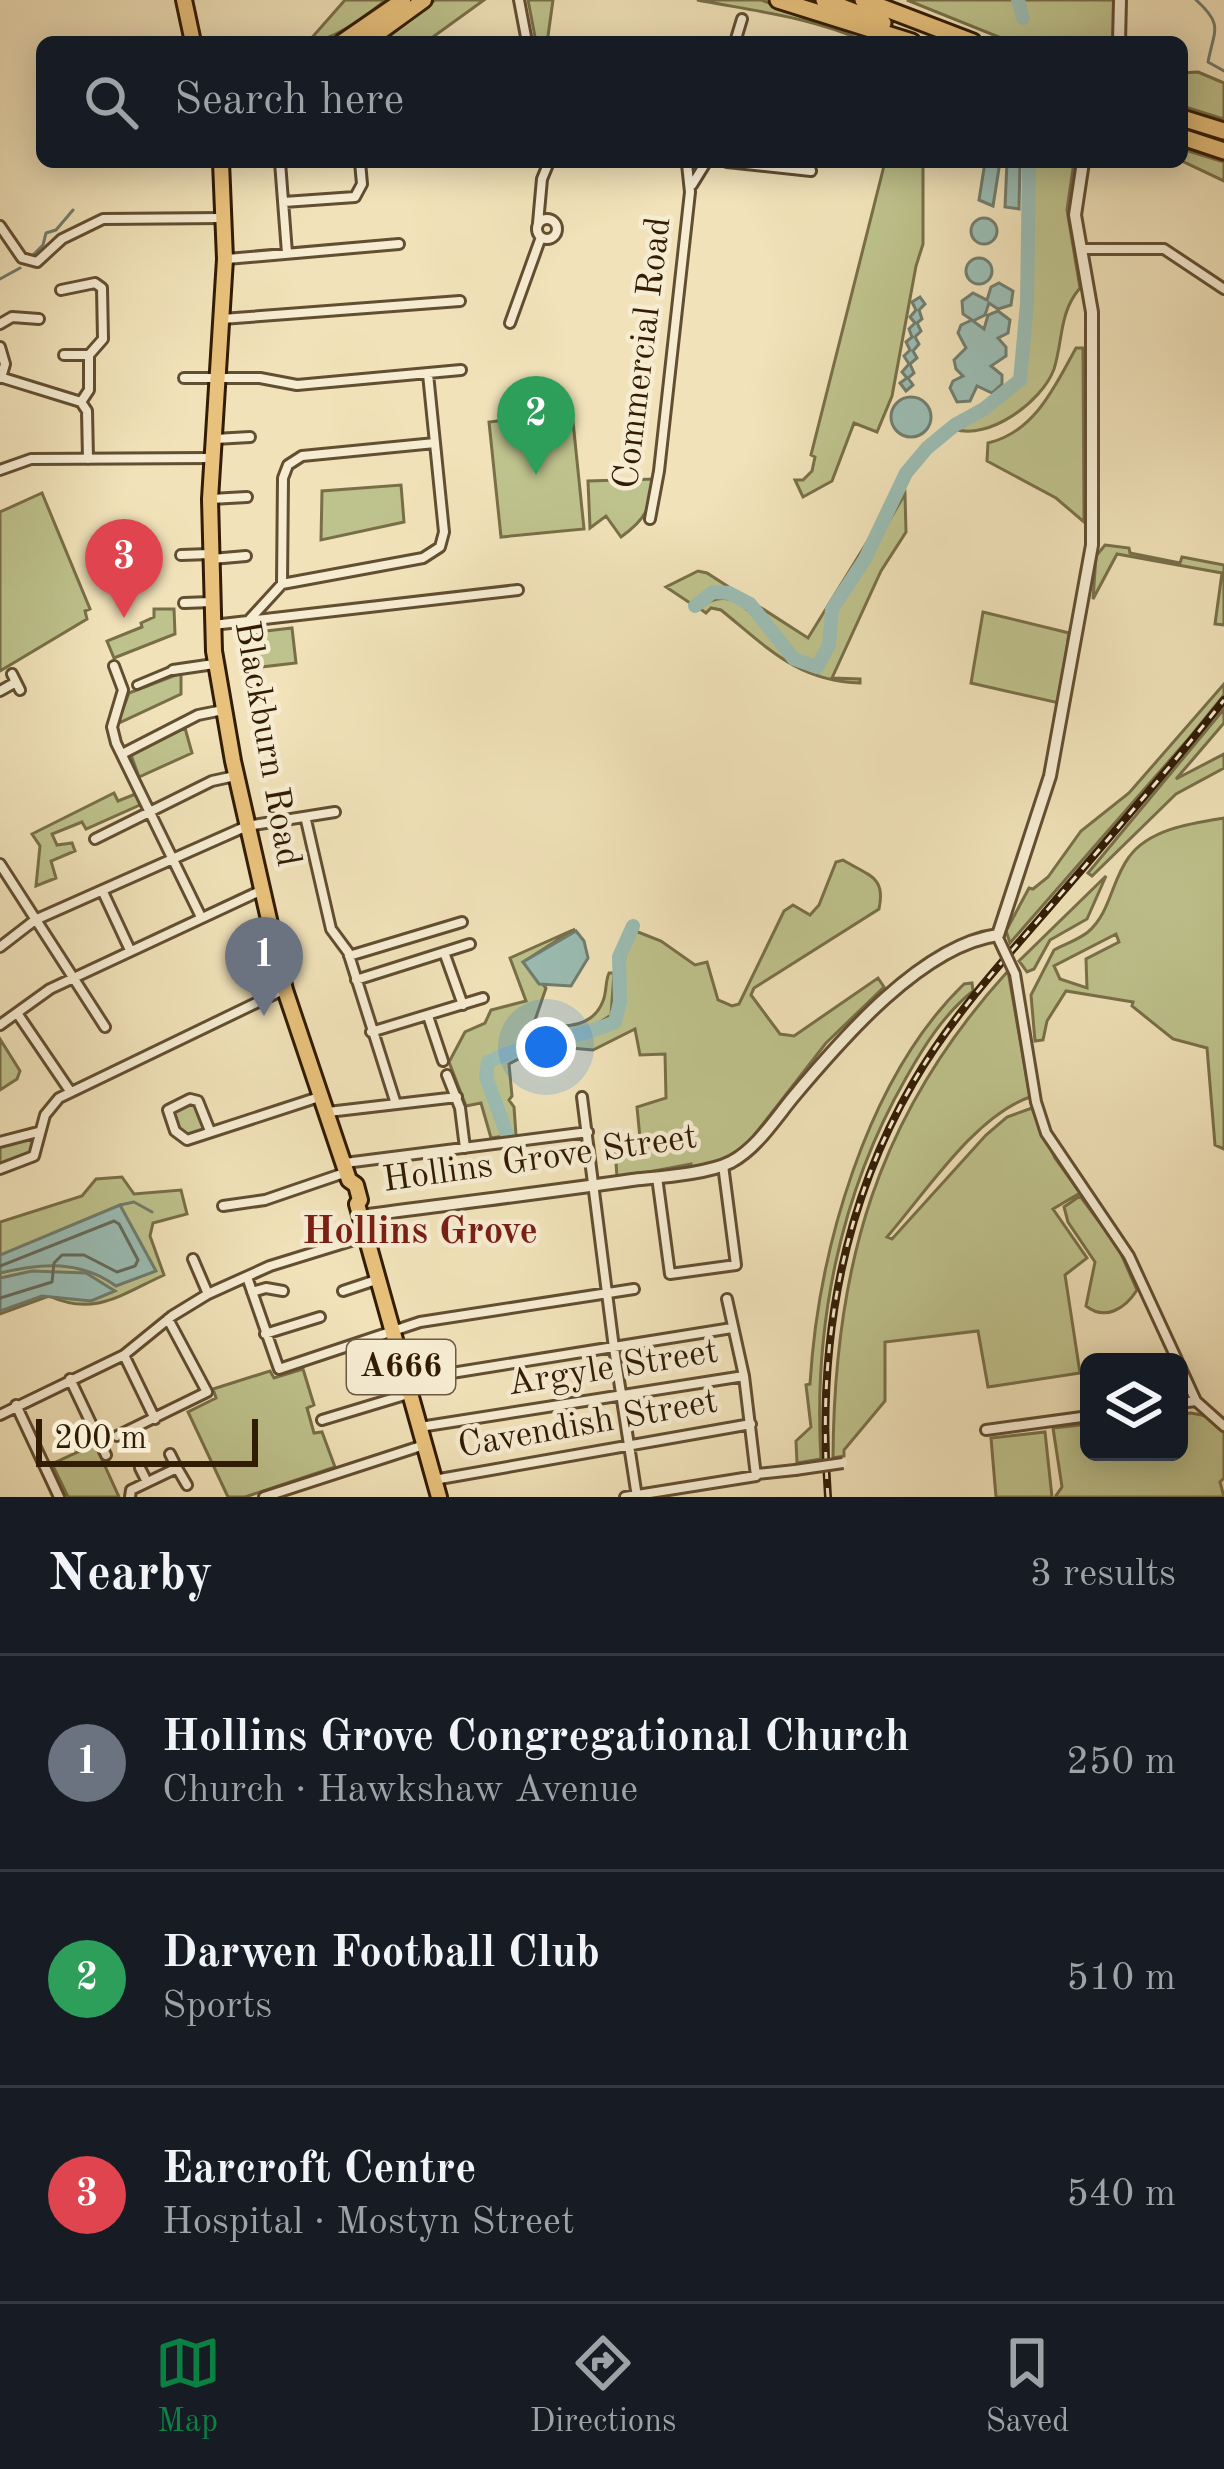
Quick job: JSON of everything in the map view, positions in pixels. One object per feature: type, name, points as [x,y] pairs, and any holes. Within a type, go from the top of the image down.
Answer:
[{"type":"highway","points":[[184,0],[192,36]]},
{"type":"highway","points":[[352,36],[403,0]]},
{"type":"highway","points":[[374,36],[424,0]]},
{"type":"highway","points":[[778,0],[893,36]]},
{"type":"highway","points":[[824,0],[915,36]]},
{"type":"highway","points":[[866,0],[957,36]]},
{"type":"highway","points":[[1188,120],[1224,131]]},
{"type":"highway","points":[[1188,139],[1224,151]]},
{"type":"highway","name":"Blackburn Road","points":[[222,168],[225,259],[210,557],[223,710],[285,990],[347,1172],[347,1187],[359,1210],[439,1497]]},
{"type":"street","points":[[519,0],[526,36]]},
{"type":"street","points":[[1119,36],[1120,1]]},
{"type":"street","points":[[736,36],[742,19]]},
{"type":"street","points":[[281,168],[287,253]]},
{"type":"street","points":[[284,202],[355,197],[362,184],[361,168]]},
{"type":"street","points":[[510,322],[541,237],[540,168]]},
{"type":"street","points":[[542,179],[547,168]]},
{"type":"street","name":"Commercial Road","points":[[650,519],[690,192],[686,168]]},
{"type":"street","name":"Commercial Road","points":[[690,192],[703,168]]},
{"type":"street","points":[[783,168],[811,171]]},
{"type":"street","points":[[1082,168],[1075,215],[1092,312],[1092,545],[1050,776],[999,937],[1016,974],[1036,1101],[1046,1133],[1129,1256],[1173,1353]]},
{"type":"street","points":[[540,200],[556,225],[555,235],[541,237]]},
{"type":"street","points":[[0,226],[22,258],[37,262],[62,239],[103,219],[226,218]]},
{"type":"street","points":[[538,223],[550,219]]},
{"type":"street","points":[[225,259],[399,244]]},
{"type":"street","points":[[1080,249],[1164,249],[1224,289]]},
{"type":"street","points":[[61,290],[95,283],[102,288],[103,339],[88,356],[89,390],[81,402]]},
{"type":"street","points":[[222,319],[460,301]]},
{"type":"street","points":[[0,324],[12,317],[39,319]]},
{"type":"street","points":[[0,347],[5,364],[1,378],[81,402],[87,411],[88,459]]},
{"type":"street","points":[[64,355],[88,356]]},
{"type":"street","points":[[184,378],[260,378],[297,385],[461,370]]},
{"type":"street","points":[[250,619],[282,584],[423,559],[437,551],[444,532],[428,374]]},
{"type":"street","points":[[213,439],[250,436]]},
{"type":"street","points":[[282,584],[283,478],[291,462],[307,456],[435,443]]},
{"type":"street","points":[[0,470],[31,459],[212,458]]},
{"type":"street","points":[[210,499],[247,497]]},
{"type":"street","points":[[182,555],[246,556]]},
{"type":"street","points":[[213,625],[518,590]]},
{"type":"street","points":[[184,603],[212,602]]},
{"type":"street","points":[[123,690],[173,670],[216,664]]},
{"type":"street","points":[[114,666],[123,690],[112,728],[201,917]]},
{"type":"street","points":[[0,691],[16,682]]},
{"type":"street","points":[[122,754],[198,716],[223,710]]},
{"type":"street","points":[[95,839],[212,781],[236,776]]},
{"type":"street","points":[[0,946],[35,920],[248,826],[335,812]]},
{"type":"street","points":[[306,820],[331,929],[349,956],[396,1104]]},
{"type":"street","points":[[0,864],[105,1027]]},
{"type":"street","points":[[0,1025],[50,989],[262,890]]},
{"type":"street","points":[[103,892],[130,950]]},
{"type":"street","points":[[349,956],[462,922]]},
{"type":"street","name":"Hollins Grove Street","points":[[359,1210],[595,1186],[723,1165],[751,1148],[876,1007],[941,959],[999,937]]},
{"type":"street","points":[[356,980],[470,944]]},
{"type":"street","points":[[444,952],[463,1005]]},
{"type":"street","points":[[0,1169],[34,1156],[40,1142],[38,1132],[50,1107],[70,1091],[285,990]]},
{"type":"street","points":[[371,1032],[483,998]]},
{"type":"street","points":[[16,1013],[70,1091]]},
{"type":"street","points":[[428,1016],[457,1097],[465,1148]]},
{"type":"street","points":[[210,1131],[198,1101],[190,1099],[168,1110],[183,1140],[320,1096]]},
{"type":"street","points":[[582,1096],[637,1496]]},
{"type":"street","points":[[326,1112],[457,1097]]},
{"type":"street","points":[[0,1142],[38,1132]]},
{"type":"street","points":[[223,1206],[265,1200],[347,1172],[465,1148],[588,1132]]},
{"type":"street","points":[[657,1177],[670,1274],[736,1265],[723,1165]]},
{"type":"street","points":[[0,1415],[124,1355],[208,1294],[367,1237]]},
{"type":"street","points":[[193,1259],[208,1294]]},
{"type":"street","points":[[248,1276],[279,1369],[420,1322],[634,1289]]},
{"type":"street","points":[[343,1291],[378,1280]]},
{"type":"street","points":[[252,1292],[283,1291]]},
{"type":"street","points":[[728,1299],[757,1475]]},
{"type":"street","points":[[265,1334],[304,1316],[320,1317]]},
{"type":"street","points":[[117,1436],[206,1392],[168,1319]]},
{"type":"street","points":[[322,1420],[406,1387],[471,1370],[732,1328]]},
{"type":"street","points":[[124,1355],[155,1419]]},
{"type":"street","name":"Argyle Street","points":[[418,1427],[744,1376]]},
{"type":"street","points":[[70,1379],[106,1455]]},
{"type":"street","points":[[1188,1384],[1196,1401],[1224,1426]]},
{"type":"street","points":[[1188,1402],[1196,1401]]},
{"type":"street","points":[[16,1405],[59,1497]]},
{"type":"street","points":[[986,1430],[1080,1417]]},
{"type":"street","name":"Cavendish Street","points":[[434,1480],[751,1424]]},
{"type":"street","points":[[264,1497],[424,1445]]},
{"type":"street","points":[[170,1454],[187,1485]]},
{"type":"street","points":[[625,1497],[843,1463]]},
{"type":"street","points":[[140,1468],[147,1482]]},
{"type":"street","points":[[130,1497],[131,1490],[177,1468]]},
{"type":"green space","points":[[345,0],[386,0],[339,32],[313,36]]},
{"type":"green space","points":[[435,0],[484,0],[434,36],[390,36]]},
{"type":"green space","points":[[528,0],[553,0],[548,36],[535,36]]},
{"type":"green space","points":[[697,0],[761,0],[866,36],[852,36],[803,20]]},
{"type":"green space","points":[[907,0],[1014,0],[1025,18],[1023,0],[1116,0],[1113,36],[996,36]]},
{"type":"green space","points":[[1188,73],[1224,83],[1224,119],[1188,108]]},
{"type":"green space","points":[[1188,151],[1224,162],[1224,181],[1188,164]]},
{"type":"green space","points":[[883,168],[923,168],[923,244],[892,396],[877,432],[854,423],[832,481],[803,497],[795,480],[803,480],[812,471],[815,457],[811,455]]},
{"type":"green space","points":[[1033,168],[1073,168],[1067,210],[1080,288],[1065,317],[1054,369],[1038,394],[1012,416],[982,429],[954,429],[1024,381],[1032,302]]},
{"type":"green space","points":[[1076,348],[1083,348],[1084,522],[1056,498],[987,461],[988,443],[1031,418]]},
{"type":"green space","points":[[572,412],[584,529],[501,537],[489,422]]},
{"type":"green space","points":[[654,479],[645,512],[629,531],[621,537],[606,516],[590,528],[588,481]]},
{"type":"green space","points":[[401,485],[404,522],[321,540],[322,491]]},
{"type":"green space","points":[[42,493],[90,609],[85,611],[87,619],[0,671],[0,512]]},
{"type":"green space","points":[[905,494],[906,532],[881,571],[832,678],[860,679],[860,683],[838,681],[801,669],[721,610],[711,608],[706,613],[699,608],[714,600],[739,603],[790,659],[818,672],[832,647],[836,609]]},
{"type":"green space","points":[[882,518],[830,608],[826,644],[816,663],[785,648],[741,597],[713,590],[693,605],[666,587],[698,571],[707,573],[808,638]]},
{"type":"green space","points":[[1105,545],[1180,563],[1182,557],[1224,565],[1224,625],[1215,624],[1222,573],[1117,554],[1093,599],[1096,556]]},
{"type":"green space","points":[[154,609],[174,609],[175,634],[114,658],[107,641],[142,627],[141,623],[154,617]]},
{"type":"green space","points":[[983,612],[1069,633],[1059,703],[971,683]]},
{"type":"green space","points":[[292,628],[296,663],[261,667],[257,632]]},
{"type":"green space","points":[[181,673],[181,694],[121,722],[129,693]]},
{"type":"green space","points":[[1224,684],[1224,695],[1190,737],[1010,943],[1006,931],[1029,888],[1048,877],[1081,831],[1129,793]]},
{"type":"green space","points":[[1224,709],[1224,723],[1176,779],[1224,754],[1224,768],[1176,794],[1092,876],[1088,873]]},
{"type":"green space","points":[[185,728],[192,753],[139,777],[131,755]]},
{"type":"green space","points":[[114,793],[118,801],[138,793],[142,804],[86,829],[82,822],[52,834],[57,845],[72,843],[75,851],[51,861],[56,878],[36,886],[40,846],[32,834]]},
{"type":"green space","points":[[1224,818],[1224,1149],[1215,1145],[1207,1048],[1173,1039],[1132,1006],[1133,1002],[1066,991],[1047,1021],[1043,1040],[1035,1041],[1031,995],[1054,950],[1096,924],[1123,866],[1138,847],[1172,829]],"holes":[[[1116,934],[1119,942],[1086,959],[1087,988],[1060,979],[1054,966]]]},
{"type":"green space","points":[[843,860],[878,883],[879,909],[754,988],[751,995],[780,1034],[794,1036],[878,978],[884,987],[826,1043],[749,1142],[708,1164],[617,1178],[615,1146],[640,1138],[637,1107],[666,1098],[665,1054],[640,1055],[635,1029],[593,1050],[534,1051],[509,1064],[516,1135],[511,1135],[488,1077],[490,1063],[617,1023],[633,930],[661,941],[695,965],[707,962],[718,1000],[739,1004],[784,911],[793,905],[810,915],[819,905],[836,862]]},
{"type":"green space","points":[[1106,876],[1087,919],[1050,940],[1034,969],[1027,972],[1019,961]]},
{"type":"green space","points":[[575,929],[523,962],[546,988],[534,1023],[563,1026],[591,1017],[603,1001],[609,973],[614,973],[611,1015],[588,1030],[541,1038],[486,1061],[485,1078],[505,1136],[491,1138],[481,1103],[466,1106],[449,1062],[465,1032],[485,1023],[491,1010],[526,1001],[510,958]]},
{"type":"green space","points":[[1008,971],[1030,1097],[971,1138],[887,1237],[892,1239],[986,1135],[1007,1117],[1032,1108],[1055,1158],[1080,1193],[1053,1209],[1087,1258],[1065,1275],[1080,1373],[988,1387],[978,1331],[885,1342],[885,1401],[844,1456],[833,1458],[842,1321],[872,1196],[895,1138],[963,1025]]},
{"type":"green space","points":[[972,983],[973,991],[927,1042],[864,1167],[848,1214],[827,1311],[821,1459],[797,1463],[796,1441],[811,1427],[806,1385],[810,1384],[824,1279],[853,1170],[900,1068],[930,1023],[964,984]]},
{"type":"green space","points":[[0,1039],[20,1071],[17,1079],[0,1090]]},
{"type":"green space","points":[[190,1102],[197,1107],[205,1130],[183,1136],[171,1110]]},
{"type":"green space","points":[[28,1138],[34,1142],[34,1151],[0,1164],[0,1146]]},
{"type":"green space","points":[[122,1177],[134,1194],[181,1190],[187,1214],[153,1223],[150,1236],[164,1275],[95,1304],[49,1296],[0,1314],[0,1222],[82,1196],[96,1179]]},
{"type":"green space","points":[[1080,1196],[1118,1247],[1137,1290],[1127,1303],[1107,1313],[1086,1306],[1095,1262],[1068,1222],[1064,1207]]},
{"type":"green space","points":[[303,1369],[314,1405],[307,1408],[314,1433],[322,1432],[335,1467],[245,1497],[228,1497],[188,1412],[216,1398],[213,1389],[270,1371],[274,1378]]},
{"type":"green space","points":[[1188,1413],[1206,1416],[1224,1433],[1224,1478],[1220,1482],[1224,1497],[1055,1497],[1062,1487],[1053,1428],[1080,1425],[1080,1461],[1188,1461]]},
{"type":"green space","points":[[1045,1432],[1052,1497],[996,1497],[991,1438]]},
{"type":"green space","points":[[95,1444],[119,1497],[68,1497],[52,1464]]},
{"type":"water","points":[[984,168],[999,168],[993,206],[979,200]]},
{"type":"water","points":[[1007,168],[1020,168],[1019,209],[1005,207]]},
{"type":"water","points":[[984,218],[997,231],[984,244],[971,231]]},
{"type":"water","points":[[979,258],[992,271],[979,284],[966,271]]},
{"type":"water","points":[[999,283],[1013,291],[1011,305],[998,309],[989,303],[985,315],[973,321],[984,329],[988,315],[998,311],[1010,320],[1008,333],[998,338],[1006,347],[1006,356],[991,366],[1002,375],[1002,384],[992,393],[977,386],[970,401],[957,402],[950,388],[963,376],[954,360],[966,348],[958,333],[961,325],[972,320],[963,314],[962,301],[973,293],[987,300],[991,287]]},
{"type":"water","points":[[920,297],[925,304],[917,323],[921,331],[913,351],[917,358],[910,364],[914,373],[908,378],[913,385],[906,391],[900,383],[907,378],[902,372],[909,364],[904,356],[910,350],[906,342],[915,323],[910,317],[916,310],[912,302]]},
{"type":"water","points":[[911,397],[925,403],[931,417],[925,431],[911,437],[897,431],[891,417],[897,403]]},
{"type":"water","points":[[576,931],[588,958],[571,986],[539,984],[523,962]]},
{"type":"water","points":[[120,1205],[156,1271],[116,1286],[89,1272],[60,1266],[0,1273],[0,1255]]},
{"type":"water","points":[[32,1271],[86,1273],[115,1291],[91,1301],[42,1296],[0,1311],[0,1278]]},
{"type":"waterway","points":[[1018,0],[1023,18]]},
{"type":"waterway","points":[[1196,0],[1214,22],[1208,62],[1224,71]]},
{"type":"waterway","points":[[695,606],[713,592],[729,593],[750,604],[794,659],[817,667],[829,645],[832,609],[865,559],[906,473],[955,425],[1020,380],[1027,304],[1029,168]]},
{"type":"waterway","points":[[32,256],[43,245],[46,233],[56,230],[73,210]]},
{"type":"waterway","points":[[0,279],[20,268]]},
{"type":"waterway","points":[[508,1137],[486,1077],[488,1062],[615,1022],[620,1002],[619,957],[633,926]]},
{"type":"waterway","points":[[120,1205],[134,1202],[152,1212]]},
{"type":"railway","points":[[828,1497],[826,1389],[839,1284],[867,1181],[888,1132],[913,1083],[957,1018],[1224,700]]},
{"type":"place","name":"Darwen Football Club","points":[[536,475]]},
{"type":"place","name":"Earcroft Centre","points":[[124,618]]},
{"type":"place","name":"Hollins Grove Congregational Church","points":[[264,1016]]},
{"type":"district","name":"Hollins Grove","points":[[420,1232]]}]
